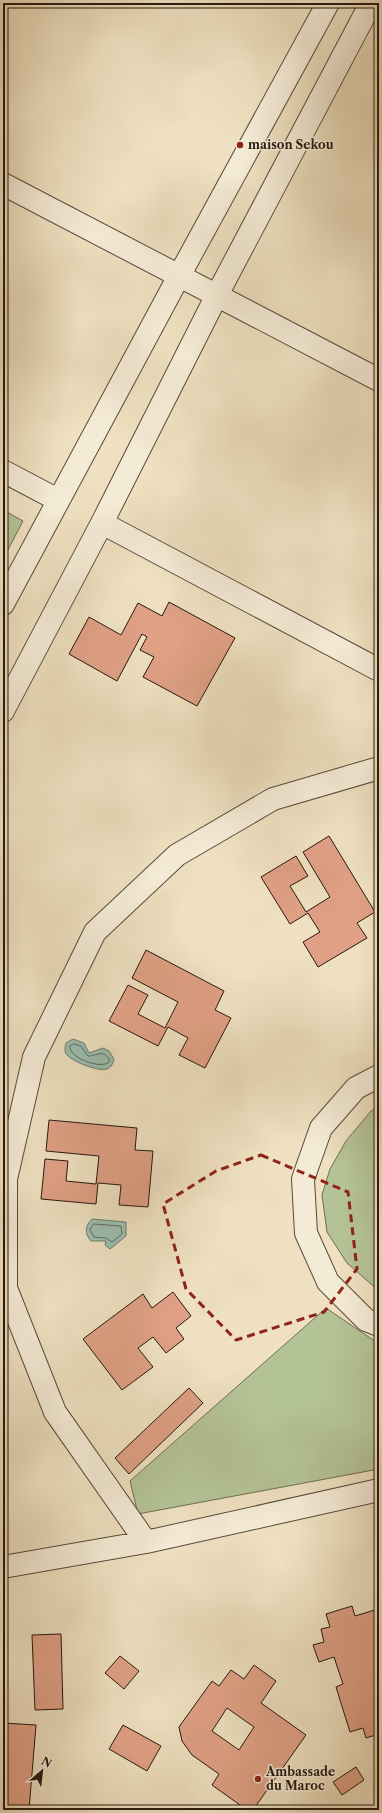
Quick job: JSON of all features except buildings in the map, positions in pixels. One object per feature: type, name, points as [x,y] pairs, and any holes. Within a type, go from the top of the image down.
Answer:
[{"type":"street","points":[[3,604],[179,276],[328,3]]},
{"type":"street","points":[[3,711],[102,523],[217,295],[368,8]]},
{"type":"street","points":[[3,184],[379,380]]},
{"type":"street","points":[[3,471],[58,500]]},
{"type":"street","points":[[102,523],[379,670]]},
{"type":"street","points":[[146,1542],[56,1412],[6,1288],[6,1179],[34,1057],[95,932],[177,855],[273,798],[379,768]]},
{"type":"street","points":[[379,1076],[356,1088],[321,1128],[303,1179],[306,1233],[328,1282],[366,1320],[379,1325]]},
{"type":"street","points":[[3,1567],[146,1542],[379,1490]]},
{"type":"highlighted area","points":[[261,1155],[348,1192],[357,1269],[324,1312],[236,1340],[186,1289],[163,1204],[216,1171]]},
{"type":"shaded area","points":[[3,510],[23,521],[3,559]]},
{"type":"shaded area","points":[[379,1108],[379,1291],[347,1263],[327,1232],[322,1195],[330,1169],[346,1141],[371,1111]]},
{"type":"shaded area","points":[[326,1308],[379,1344],[379,1469],[138,1514],[130,1481]]},
{"type":"water","points":[[73,1039],[84,1043],[89,1053],[103,1048],[109,1051],[114,1059],[113,1063],[109,1068],[103,1070],[86,1066],[70,1058],[65,1052],[65,1046],[66,1043]]},
{"type":"water","points":[[92,1219],[126,1222],[126,1236],[110,1249],[105,1245],[106,1241],[91,1241],[86,1230]]},
{"type":"place","name":"maison Sekou","points":[[240,145]]},
{"type":"place","name":"Ambassade du Maroc","points":[[258,1779]]}]
